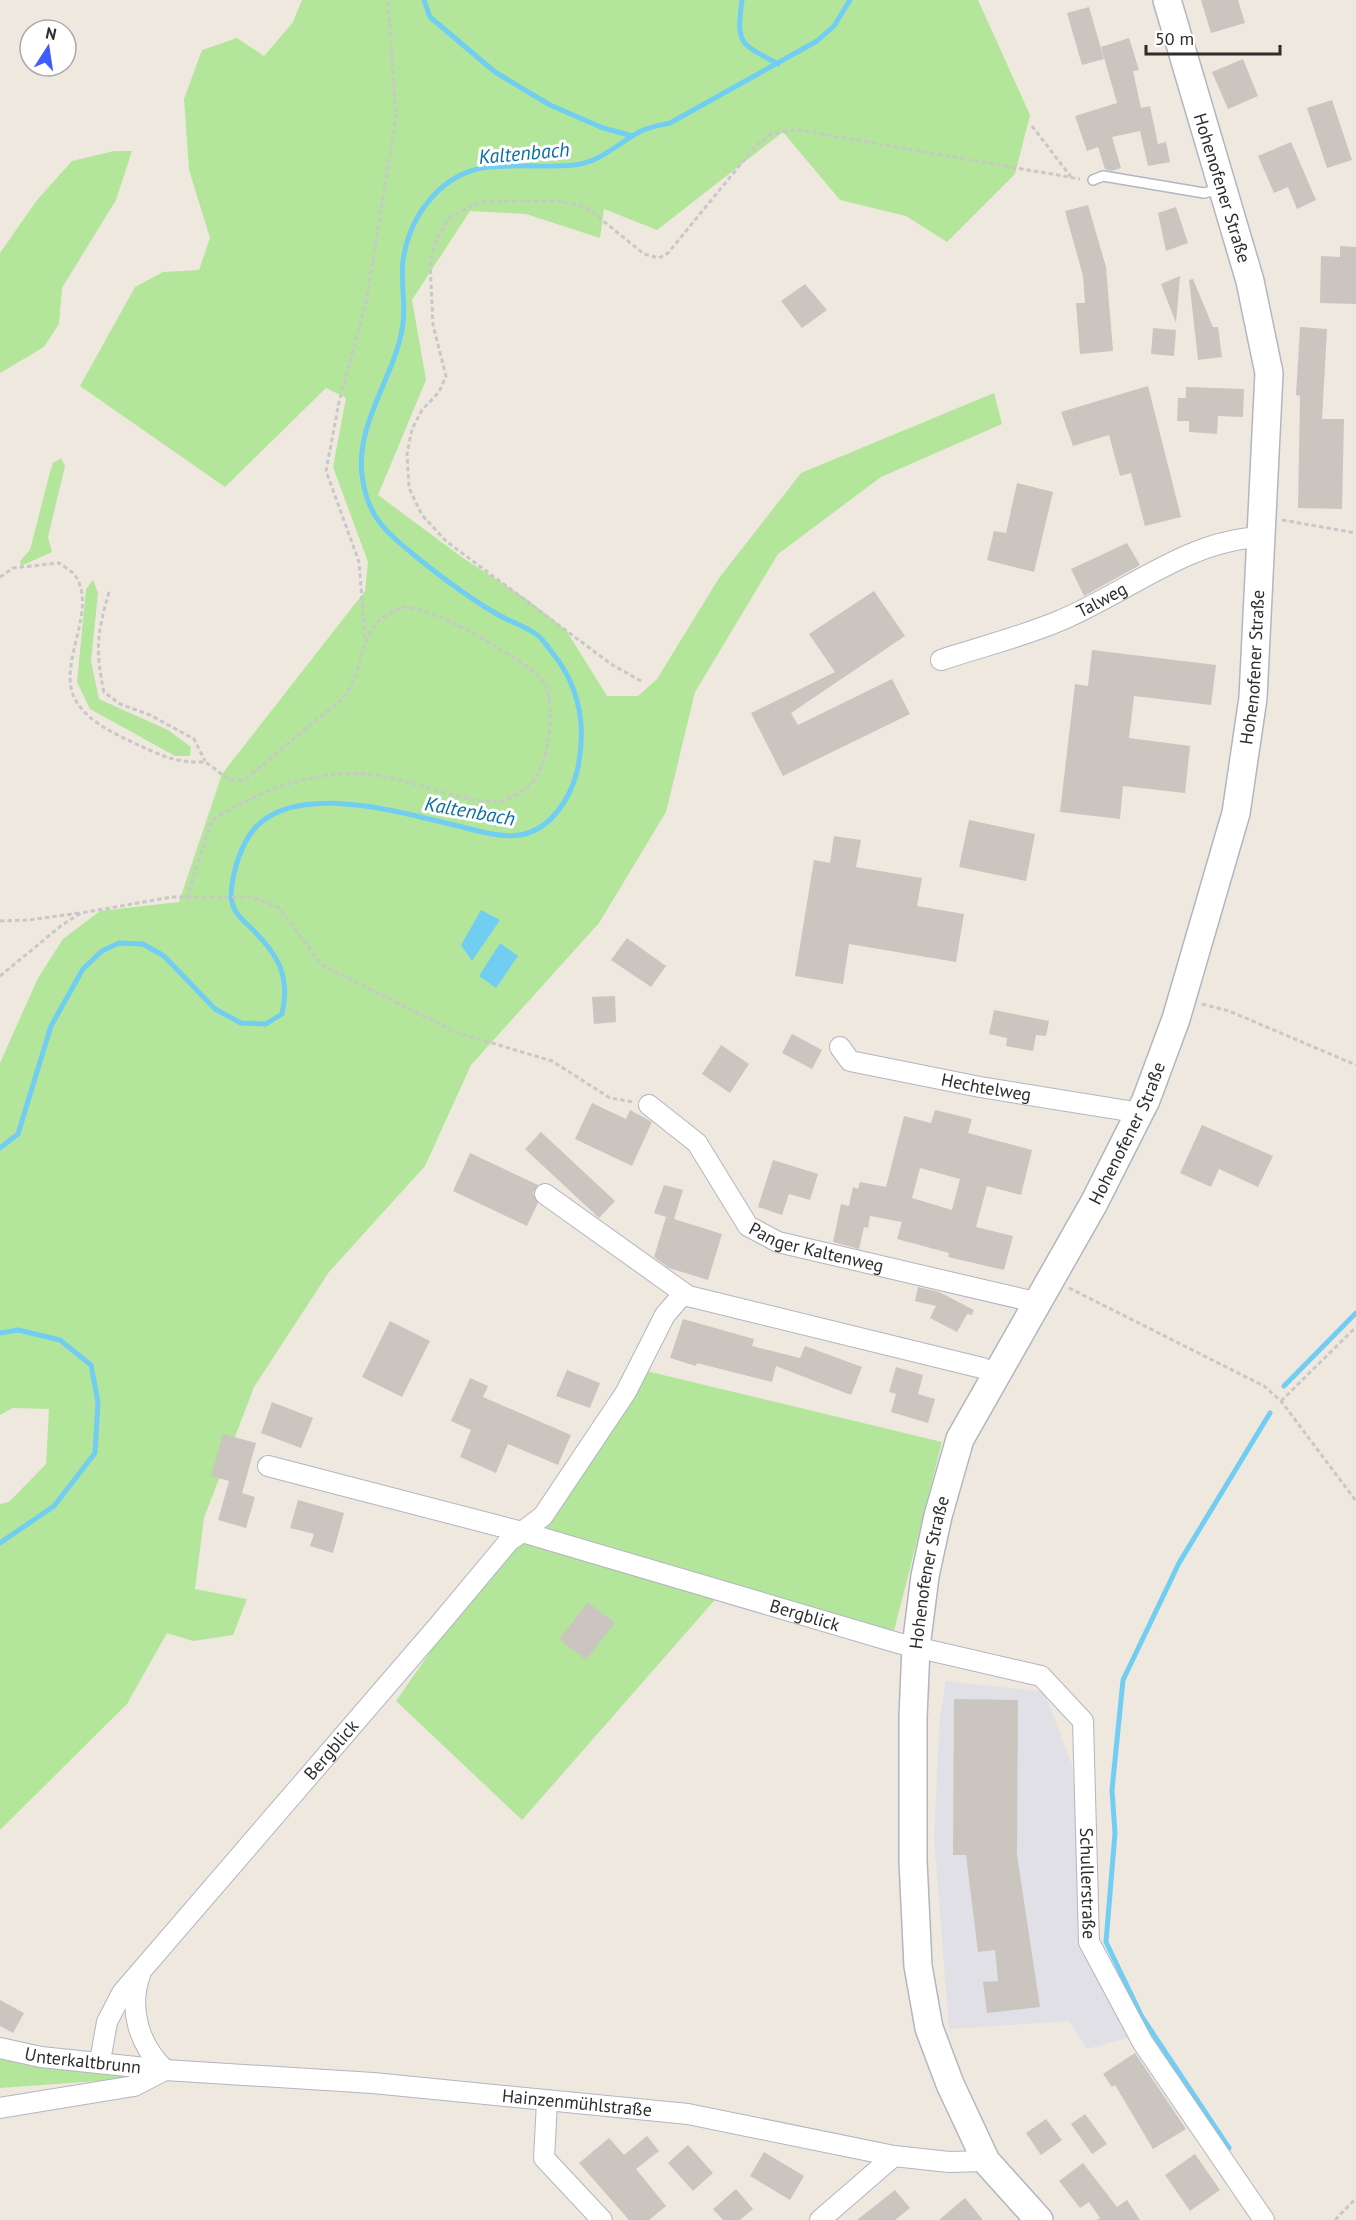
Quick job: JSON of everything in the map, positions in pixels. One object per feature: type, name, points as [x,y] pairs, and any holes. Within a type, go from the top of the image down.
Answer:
[{"type":"main road","name":"Hohenofener Straße","points":[[1039,2220],[986,2161],[950,2084],[929,2028],[918,1966],[912,1815],[916,1647],[925,1576],[947,1479],[960,1438],[1039,1303],[1141,1113],[1182,998],[1236,813],[1253,698],[1269,373],[1250,281],[1167,0]]},
{"type":"street","name":"Talweg","points":[[941,660],[1060,621],[1190,555],[1245,537],[1262,527]]},
{"type":"street","name":"Hechtelweg","points":[[840,1047],[850,1060],[980,1087],[1141,1113]]},
{"type":"street","name":"Panger Kaltenweg","points":[[649,1105],[698,1143],[748,1226],[778,1242],[1039,1303]]},
{"type":"street","points":[[544,1194],[684,1293],[982,1368],[996,1375]]},
{"type":"street","name":"Bergblick","points":[[100,2061],[107,2022],[113,2007],[142,1971],[508,1541],[543,1516],[626,1392],[665,1315],[684,1293]]},
{"type":"street","name":"Bergblick","points":[[268,1466],[522,1532],[916,1647]]},
{"type":"street","name":"Schullerstraße","points":[[916,1647],[1041,1676],[1083,1720],[1089,1942],[1143,2043],[1264,2220]]},
{"type":"street","name":"Bergblick","points":[[142,1971],[134,2002],[136,2019],[147,2048],[165,2070]]},
{"type":"street","name":"Unterkaltbrunn","points":[[0,2048],[41,2057],[100,2061],[165,2070]]},
{"type":"street","points":[[0,2108],[134,2086],[165,2070]]},
{"type":"street","name":"Hainzenmühlstraße","points":[[165,2070],[373,2083],[547,2102],[688,2114],[894,2156],[949,2162],[986,2161]]},
{"type":"street","points":[[547,2102],[544,2158],[602,2220]]},
{"type":"street","points":[[820,2220],[894,2156]]},
{"type":"lane","points":[[1093,180],[1102,176],[1204,193],[1221,189]]},
{"type":"path","points":[[365,640],[359,562],[326,471],[339,402],[366,303],[396,117],[388,0]]},
{"type":"path","points":[[1032,126],[1071,178]]},
{"type":"path","points":[[641,681],[611,664],[446,541],[422,515],[410,488],[407,454],[412,429],[422,410],[439,392],[446,376],[433,325],[430,262],[436,240],[450,217],[481,201],[557,201],[586,207],[644,254],[659,258],[668,253],[754,148],[772,133],[799,130],[1093,180]]},
{"type":"path","points":[[1262,527],[1356,533]]},
{"type":"path","points":[[0,577],[13,568],[59,563],[74,574],[83,596],[70,680],[74,697],[86,714],[117,735],[181,763],[206,762]]},
{"type":"path","points":[[109,592],[102,616],[96,656],[104,692],[120,704],[150,715],[194,739],[206,762],[228,779],[236,782],[246,779],[345,695],[365,640],[383,615],[406,606],[444,616],[519,661],[546,684],[550,711],[546,756],[531,785],[504,801],[478,801],[417,783],[365,774],[303,779],[246,799],[212,820],[187,897]]},
{"type":"path","points":[[0,921],[29,920],[187,897],[218,895],[250,897],[278,907],[322,965],[455,1032],[552,1060],[610,1098],[649,1105]]},
{"type":"path","points":[[0,976],[62,925],[81,913]]},
{"type":"path","points":[[1182,998],[1228,1011],[1356,1065]]},
{"type":"path","points":[[1052,1279],[1264,1386],[1281,1401],[1356,1502]]},
{"type":"path","points":[[1281,1401],[1356,1327]]},
{"type":"path","points":[[1335,2220],[1356,2198]]},
{"type":"shaded area","points":[[946,1681],[1044,1692],[1072,1764],[1089,1938],[1130,2037],[1087,2049],[1069,2021],[949,2029],[934,1837],[940,1716]]},
{"type":"green space","points":[[302,0],[978,0],[1030,115],[1015,174],[947,242],[906,216],[840,200],[783,132],[657,230],[604,209],[600,238],[526,214],[470,211],[412,300],[426,380],[378,495],[463,558],[528,600],[566,630],[607,696],[638,696],[657,679],[719,578],[801,473],[994,393],[1002,424],[881,477],[778,554],[695,692],[666,812],[599,923],[471,1065],[425,1166],[329,1272],[254,1387],[204,1518],[195,1589],[247,1599],[233,1635],[193,1641],[167,1633],[127,1704],[0,1830],[0,1504],[9,1502],[46,1464],[49,1409],[13,1408],[0,1415],[0,1063],[38,978],[63,939],[100,911],[179,902],[222,774],[365,591],[368,562],[333,467],[346,398],[326,388],[225,487],[80,386],[135,287],[163,272],[199,270],[210,238],[189,170],[184,99],[202,50],[237,38],[264,56],[293,22]]},
{"type":"green space","points":[[114,151],[132,151],[116,200],[62,288],[59,324],[44,347],[0,373],[0,253],[37,200],[72,161]]},
{"type":"green space","points":[[61,458],[65,466],[48,537],[52,552],[21,566],[20,561],[30,550],[53,463]]},
{"type":"green space","points":[[93,580],[98,593],[91,661],[99,699],[168,730],[191,747],[190,756],[175,756],[90,709],[77,682],[86,589]]},
{"type":"green space","points":[[638,1369],[942,1442],[890,1647],[720,1594],[522,1820],[396,1701],[507,1542],[543,1516]]},
{"type":"green space","points":[[0,2041],[129,2074],[125,2079],[0,2088]]},
{"type":"water","points":[[481,910],[500,920],[472,961],[461,945]]},
{"type":"water","points":[[500,943],[518,956],[496,988],[479,976]]},
{"type":"building","points":[[1201,0],[1238,0],[1245,23],[1211,33]]},
{"type":"building","points":[[1089,7],[1104,59],[1082,65],[1067,13]]},
{"type":"building","points":[[1129,38],[1139,70],[1133,71],[1141,108],[1150,106],[1158,144],[1166,142],[1170,162],[1148,166],[1140,131],[1112,137],[1121,168],[1112,171],[1105,169],[1098,147],[1087,151],[1075,116],[1117,103],[1101,47]]},
{"type":"building","points":[[1243,59],[1258,96],[1228,109],[1212,72]]},
{"type":"building","points":[[1332,100],[1352,160],[1327,168],[1307,108]]},
{"type":"building","points":[[1291,142],[1316,200],[1297,209],[1288,187],[1274,193],[1258,156]]},
{"type":"building","points":[[1088,205],[1106,267],[1113,351],[1080,354],[1076,303],[1085,303],[1083,276],[1065,211]]},
{"type":"building","points":[[1176,207],[1188,243],[1166,251],[1158,213]]},
{"type":"building","points":[[1340,246],[1356,247],[1356,304],[1320,303],[1321,256],[1340,257]]},
{"type":"building","points":[[1180,276],[1176,323],[1161,284]]},
{"type":"building","points":[[1193,279],[1213,327],[1218,327],[1222,357],[1198,360],[1189,280]]},
{"type":"building","points":[[805,284],[827,310],[802,328],[781,301]]},
{"type":"building","points":[[1300,327],[1327,329],[1322,419],[1344,419],[1342,509],[1298,508],[1300,396],[1296,395]]},
{"type":"building","points":[[1153,328],[1176,330],[1174,356],[1151,354]]},
{"type":"building","points":[[1148,386],[1181,517],[1145,526],[1131,473],[1120,476],[1109,435],[1073,446],[1061,412]]},
{"type":"building","points":[[1186,387],[1244,389],[1243,417],[1218,416],[1217,434],[1189,432],[1189,421],[1177,421],[1178,398],[1186,398]]},
{"type":"building","points":[[1017,483],[1053,492],[1034,572],[987,560],[994,531],[1006,533]]},
{"type":"building","points":[[1127,543],[1140,565],[1084,596],[1071,569]]},
{"type":"building","points":[[874,591],[905,636],[791,713],[798,725],[892,679],[910,714],[783,776],[751,713],[835,672],[809,634]]},
{"type":"building","points":[[1092,650],[1216,665],[1211,705],[1134,696],[1129,738],[1190,746],[1185,793],[1123,786],[1120,819],[1060,812],[1075,684],[1088,686]]},
{"type":"building","points":[[969,820],[1035,834],[1026,881],[959,867]]},
{"type":"building","points":[[834,836],[861,840],[856,867],[922,878],[917,906],[964,914],[956,962],[849,944],[843,984],[795,976],[814,860],[830,863]]},
{"type":"building","points":[[627,938],[666,966],[651,987],[611,960]]},
{"type":"building","points":[[615,996],[616,1022],[594,1024],[592,997]]},
{"type":"building","points":[[994,1010],[1049,1021],[1046,1036],[1036,1035],[1033,1051],[1006,1046],[1007,1038],[989,1034]]},
{"type":"building","points":[[792,1034],[822,1050],[812,1069],[782,1053]]},
{"type":"building","points":[[721,1045],[749,1064],[730,1093],[702,1074]]},
{"type":"building","points":[[592,1103],[626,1119],[630,1110],[652,1122],[632,1166],[575,1139]]},
{"type":"building","points":[[935,1110],[972,1119],[968,1133],[1032,1150],[1021,1195],[987,1186],[976,1227],[1013,1236],[1004,1270],[948,1257],[949,1253],[897,1239],[902,1222],[870,1216],[868,1228],[864,1227],[859,1249],[833,1242],[841,1204],[849,1206],[853,1187],[858,1189],[860,1182],[886,1187],[904,1116],[931,1123]],"holes":[[[920,1168],[960,1179],[952,1210],[912,1198]]]},
{"type":"building","points":[[1202,1125],[1273,1156],[1258,1187],[1219,1169],[1211,1187],[1180,1173]]},
{"type":"building","points":[[541,1132],[615,1201],[599,1218],[525,1149]]},
{"type":"building","points":[[470,1153],[538,1185],[533,1193],[538,1203],[527,1226],[453,1191]]},
{"type":"building","points":[[773,1160],[818,1174],[810,1200],[789,1194],[782,1215],[758,1207]]},
{"type":"building","points":[[664,1185],[683,1190],[674,1219],[722,1234],[708,1280],[669,1268],[654,1257],[666,1217],[654,1213]]},
{"type":"building","points":[[918,1287],[939,1292],[974,1310],[972,1315],[967,1314],[957,1332],[930,1318],[936,1306],[915,1301]]},
{"type":"building","points":[[683,1319],[754,1339],[752,1346],[800,1358],[805,1346],[862,1367],[851,1395],[776,1366],[772,1382],[697,1363],[696,1366],[670,1358]]},
{"type":"building","points":[[390,1321],[430,1341],[402,1397],[362,1377]]},
{"type":"building","points":[[896,1367],[923,1375],[918,1394],[935,1399],[928,1423],[891,1412],[896,1394],[889,1392]]},
{"type":"building","points":[[567,1370],[600,1383],[590,1408],[556,1396]]},
{"type":"building","points":[[470,1378],[488,1386],[483,1397],[571,1435],[558,1465],[508,1444],[496,1473],[460,1457],[471,1430],[451,1421]]},
{"type":"building","points":[[272,1402],[313,1418],[301,1448],[261,1433]]},
{"type":"building","points":[[223,1434],[256,1443],[242,1493],[255,1497],[246,1528],[218,1520],[229,1481],[211,1476]]},
{"type":"building","points":[[298,1500],[344,1513],[333,1553],[310,1546],[314,1534],[290,1528]]},
{"type":"building","points":[[588,1602],[615,1623],[586,1660],[559,1639]]},
{"type":"building","points":[[954,1699],[1018,1700],[1017,1855],[1040,2007],[987,2013],[983,1982],[998,1981],[995,1950],[978,1952],[966,1855],[953,1855]]},
{"type":"building","points":[[0,2000],[24,2013],[13,2033],[0,2026]]},
{"type":"building","points":[[1135,2053],[1186,2129],[1153,2149],[1115,2085],[1112,2087],[1103,2074]]},
{"type":"building","points":[[1085,2114],[1107,2144],[1092,2154],[1071,2124]]},
{"type":"building","points":[[1046,2119],[1062,2140],[1041,2155],[1026,2133]]},
{"type":"building","points":[[647,2136],[659,2151],[636,2169],[666,2206],[649,2220],[629,2220],[579,2163],[609,2138],[624,2155]]},
{"type":"building","points":[[688,2145],[713,2173],[693,2191],[668,2163]]},
{"type":"building","points":[[764,2152],[804,2176],[790,2200],[750,2176]]},
{"type":"building","points":[[1195,2154],[1220,2190],[1190,2211],[1165,2175]]},
{"type":"building","points":[[1083,2163],[1117,2207],[1127,2200],[1140,2220],[1097,2220],[1100,2218],[1089,2202],[1080,2208],[1059,2181]]},
{"type":"building","points":[[736,2189],[753,2209],[740,2220],[723,2220],[713,2209]]},
{"type":"building","points":[[895,2190],[910,2208],[895,2220],[857,2220]]},
{"type":"building","points":[[965,2198],[983,2220],[939,2220]]},
{"type":"waterway","name":"Kaltenbach","points":[[424,0],[430,17],[495,72],[550,105],[603,128],[633,136]]},
{"type":"waterway","name":"Kaltenbach","points":[[742,0],[740,26],[744,41],[748,46],[778,64]]},
{"type":"waterway","name":"Kaltenbach","points":[[0,1148],[18,1134],[51,1026],[83,969],[102,951],[119,943],[143,944],[164,956],[215,1009],[241,1023],[266,1024],[282,1014],[285,988],[280,966],[268,946],[237,913],[231,895],[239,856],[245,843],[261,822],[283,810],[309,804],[339,804],[399,812],[507,836],[525,834],[544,825],[565,801],[577,772],[581,724],[575,693],[561,664],[538,636],[500,616],[453,586],[394,538],[373,512],[364,489],[362,475],[364,437],[402,330],[404,313],[402,269],[406,244],[412,228],[431,199],[457,177],[473,170],[490,167],[564,166],[593,160],[641,131],[670,123],[817,41],[834,26],[850,0]]},
{"type":"waterway","points":[[1284,1386],[1356,1313]]},
{"type":"waterway","name":"Kaltenbach","points":[[0,1333],[18,1330],[60,1340],[91,1365],[98,1402],[95,1453],[54,1506],[0,1543]]},
{"type":"waterway","points":[[1229,2148],[1142,2017],[1106,1942],[1115,1833],[1112,1790],[1123,1680],[1179,1563],[1270,1413]]}]
